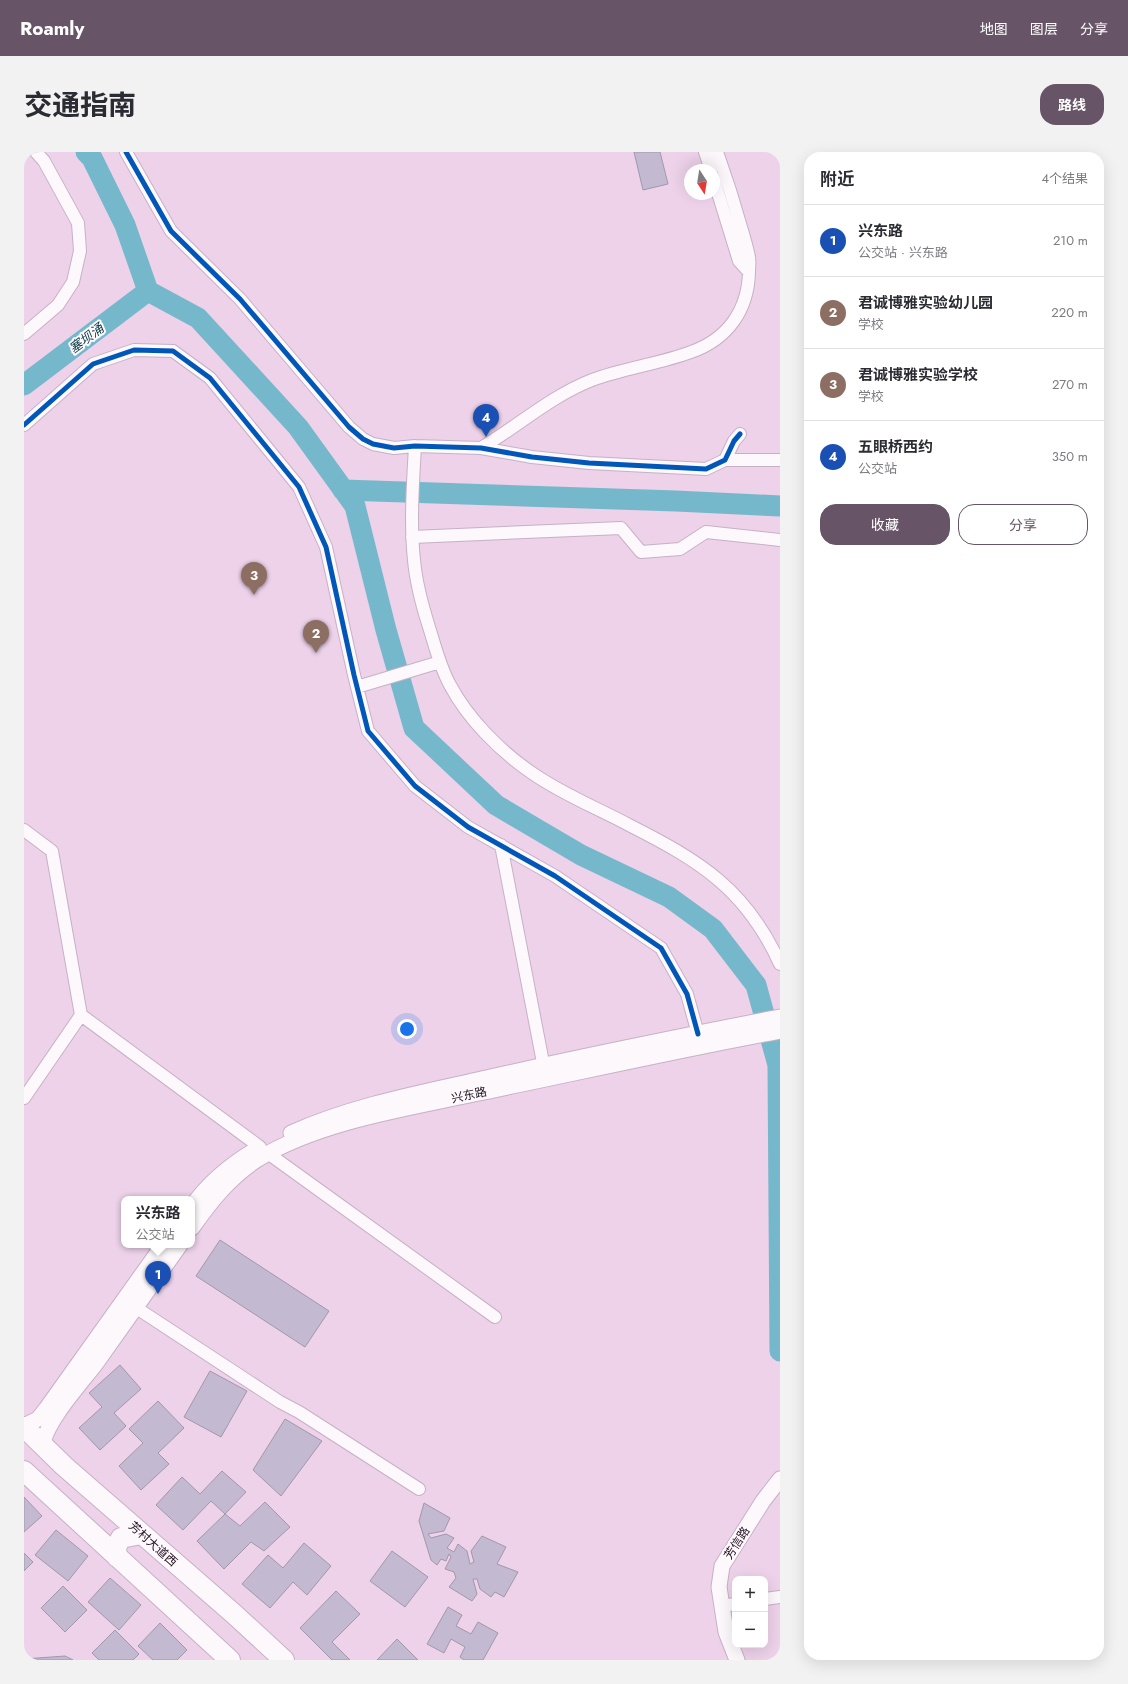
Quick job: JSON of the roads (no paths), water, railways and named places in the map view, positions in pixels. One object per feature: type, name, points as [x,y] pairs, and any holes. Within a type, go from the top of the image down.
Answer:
[{"type":"highway","name":"芳村大道西","points":[[24,1427],[64,1466],[234,1614],[284,1660]]},
{"type":"highway","points":[[24,1471],[230,1660]]},
{"type":"highway","points":[[117,1557],[116,1547],[121,1538],[141,1534]]},
{"type":"street","points":[[24,334],[58,305],[73,282],[80,251],[78,223],[44,161],[36,152]]},
{"type":"street","points":[[126,152],[171,231],[240,299],[353,430],[363,439],[394,448],[415,446],[480,448],[532,457],[589,463],[706,469],[725,460],[780,460]]},
{"type":"street","points":[[705,152],[709,164]]},
{"type":"street","points":[[480,448],[502,435],[545,404],[575,387],[606,376],[691,352],[717,340],[736,319],[743,304],[747,290],[750,258],[717,152]]},
{"type":"street","points":[[720,199],[739,261],[749,272]]},
{"type":"street","points":[[24,425],[94,364],[134,350],[173,351],[210,378],[299,487],[326,547],[368,732],[415,786],[468,827],[555,876],[660,948],[687,994],[698,1034]]},
{"type":"street","points":[[725,460],[734,441],[740,434]]},
{"type":"street","points":[[415,446],[412,503],[414,560],[419,594],[440,662],[450,686],[474,720],[518,763],[550,784],[679,852],[712,874],[743,903],[752,914],[764,931],[780,964]]},
{"type":"street","points":[[412,537],[621,528],[641,552],[680,549],[706,532],[780,540]]},
{"type":"street","points":[[357,687],[440,662]]},
{"type":"street","points":[[24,830],[52,851],[81,1015],[264,1151],[495,1317]]},
{"type":"street","points":[[501,845],[545,1072]]},
{"type":"street","points":[[24,1098],[81,1015]]},
{"type":"street","name":"兴东路","points":[[545,1072],[743,1031],[780,1017]]},
{"type":"street","name":"兴东路","points":[[195,1202],[214,1179],[225,1169],[264,1151],[326,1129],[698,1034],[743,1031],[780,1031]]},
{"type":"street","name":"兴东路","points":[[195,1224],[227,1183],[264,1151]]},
{"type":"street","points":[[24,1427],[38,1419],[46,1410],[161,1248]]},
{"type":"street","points":[[43,1445],[45,1435],[55,1417],[178,1248]]},
{"type":"street","points":[[135,1308],[280,1402],[299,1412],[419,1489]]},
{"type":"street","name":"芳信路","points":[[737,1660],[726,1632],[728,1605],[719,1587],[722,1566],[780,1479]]},
{"type":"street","points":[[768,1599],[780,1597]]},
{"type":"waterway","points":[[86,152],[92,158],[125,225],[148,291],[198,318],[298,427],[355,506],[386,630],[414,728],[496,805],[581,855],[669,897],[713,929],[756,985],[778,1065],[780,1351]]},
{"type":"waterway","name":"塞坝涌","points":[[24,385],[148,291]]},
{"type":"waterway","points":[[343,490],[780,506]]},
{"type":"place","name":"五眼桥西约","points":[[486,437]]},
{"type":"place","name":"君诚博雅实验学校","points":[[254,595]]},
{"type":"place","name":"君诚博雅实验幼儿园","points":[[316,653]]},
{"type":"place","name":"兴东路","points":[[158,1294]]}]
